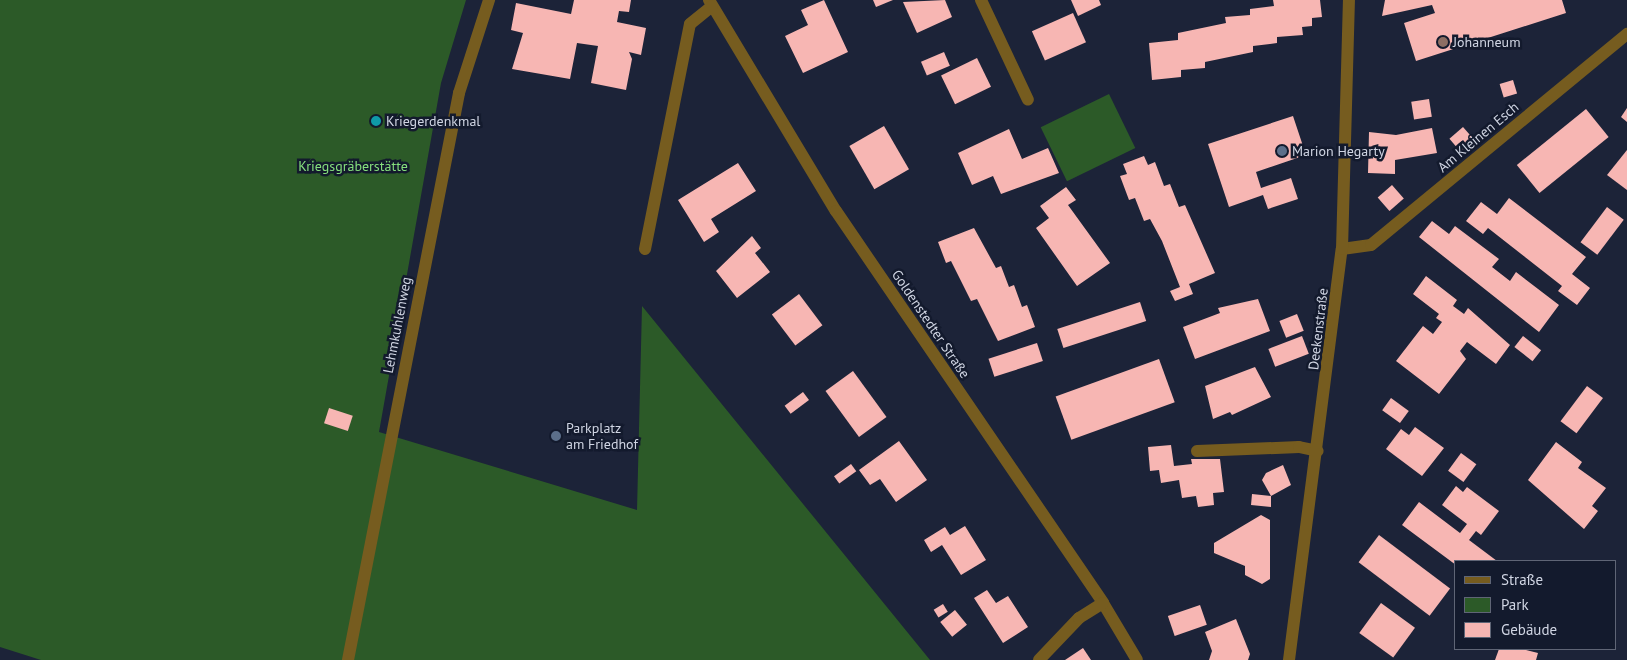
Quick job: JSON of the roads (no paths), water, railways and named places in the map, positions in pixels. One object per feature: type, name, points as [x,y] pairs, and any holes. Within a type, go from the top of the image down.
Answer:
[{"type":"street","name":"Lehmkuhlenweg","points":[[348,660],[459,93],[489,0]]},
{"type":"street","points":[[980,0],[1028,100]]},
{"type":"street","name":"Deekenstraße","points":[[1289,660],[1318,451],[1342,249],[1349,0]]},
{"type":"street","points":[[646,249],[690,24],[711,3]]},
{"type":"street","name":"Goldenstedter Straße","points":[[711,3],[836,211],[1104,603],[1137,660]]},
{"type":"street","name":"Am Kleinen Esch","points":[[1342,249],[1371,245],[1627,34]]},
{"type":"street","points":[[1197,451],[1299,448],[1318,451]]},
{"type":"street","points":[[1039,660],[1079,618],[1104,603]]},
{"type":"place","name":"Johanneum","points":[[1443,42]]},
{"type":"place","name":"Kriegerdenkmal","points":[[376,121]]},
{"type":"place","name":"Marion Hegarty","points":[[1282,151]]},
{"type":"place","name":"Parkplatz am Friedhof","points":[[556,436]]},
{"type":"park label","name":"Kriegsgräberstätte","points":[[353,166]]}]
